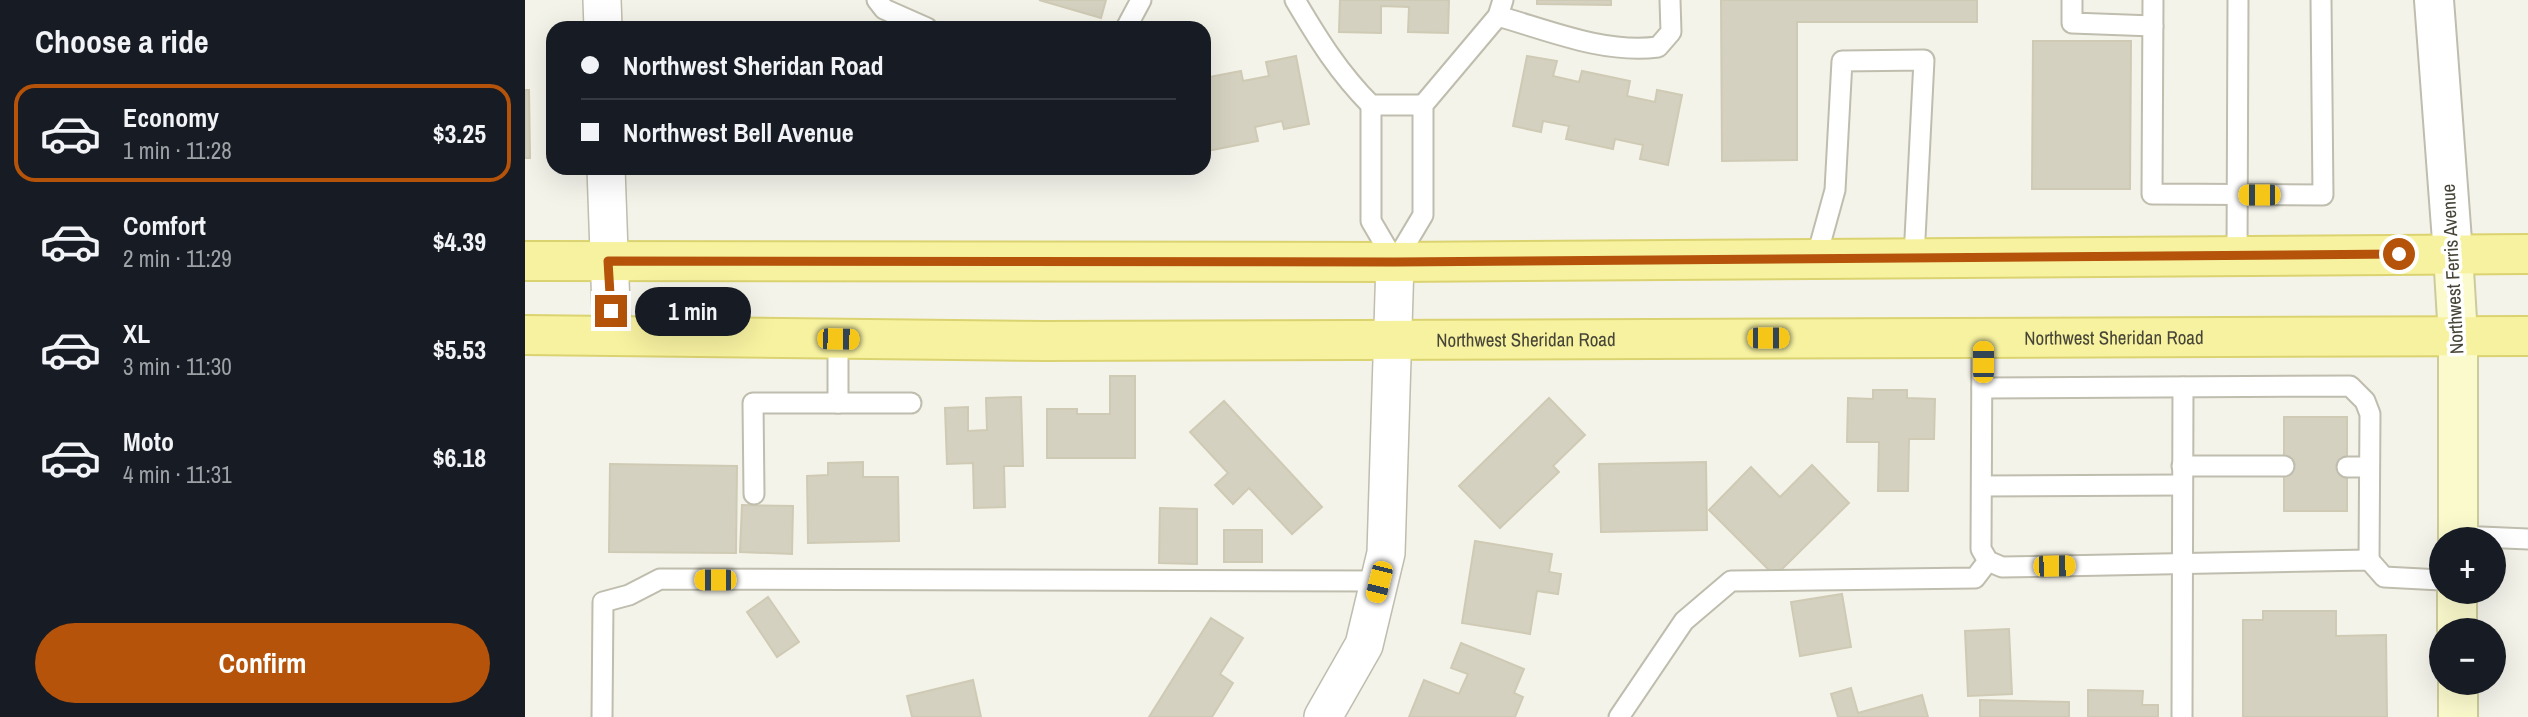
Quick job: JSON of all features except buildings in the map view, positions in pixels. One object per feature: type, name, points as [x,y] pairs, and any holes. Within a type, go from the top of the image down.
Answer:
[{"type":"main road","name":"Northwest Ferris Avenue","points":[[2453,254],[2458,336],[2458,527]]},
{"type":"main road","points":[[525,261],[1395,262],[2528,254]]},
{"type":"main road","name":"Northwest Sheridan Road","points":[[525,335],[1045,341],[2528,336]]},
{"type":"main road","points":[[2458,695],[2458,717]]},
{"type":"street","points":[[602,0],[603,21]]},
{"type":"street","name":"Northwest Ferris Avenue","points":[[2434,0],[2453,254]]},
{"type":"street","points":[[606,175],[612,336]]},
{"type":"street","points":[[1323,717],[1364,645],[1386,553],[1395,262]]},
{"type":"lane","points":[[877,0],[884,9],[911,21]]},
{"type":"lane","points":[[1129,21],[1142,0]]},
{"type":"lane","points":[[1295,0],[1315,37],[1348,82],[1371,105],[1423,105]]},
{"type":"lane","points":[[1371,105],[1371,221],[1395,262],[1423,215],[1423,105],[1500,8],[1601,45],[1633,51],[1658,47],[1671,32],[1670,0]]},
{"type":"lane","points":[[2072,0],[2073,23],[2153,26]]},
{"type":"lane","points":[[2153,0],[2152,194],[2323,195],[2321,0]]},
{"type":"lane","points":[[2237,256],[2238,0]]},
{"type":"lane","points":[[1816,259],[1835,190],[1842,61],[1924,60],[1915,258]]},
{"type":"lane","points":[[1983,337],[1982,549],[1988,561],[2002,567],[2369,560]]},
{"type":"lane","points":[[838,339],[838,403]]},
{"type":"lane","points":[[1983,388],[2350,386],[2365,401],[2369,414],[2369,560],[2384,577],[2429,579]]},
{"type":"lane","points":[[2182,717],[2183,387]]},
{"type":"lane","points":[[754,494],[753,403],[911,404]]},
{"type":"lane","points":[[1982,486],[2182,476],[2284,467]]},
{"type":"lane","points":[[2347,467],[2369,467]]},
{"type":"lane","points":[[2506,539],[2528,539]]},
{"type":"lane","points":[[1619,717],[1684,621],[1731,581],[1975,578],[1988,561]]},
{"type":"lane","points":[[602,717],[603,602],[629,595],[660,579],[1379,582]]},
{"type":"route","points":[[611,311],[608,261],[1395,262],[2399,254]]}]
